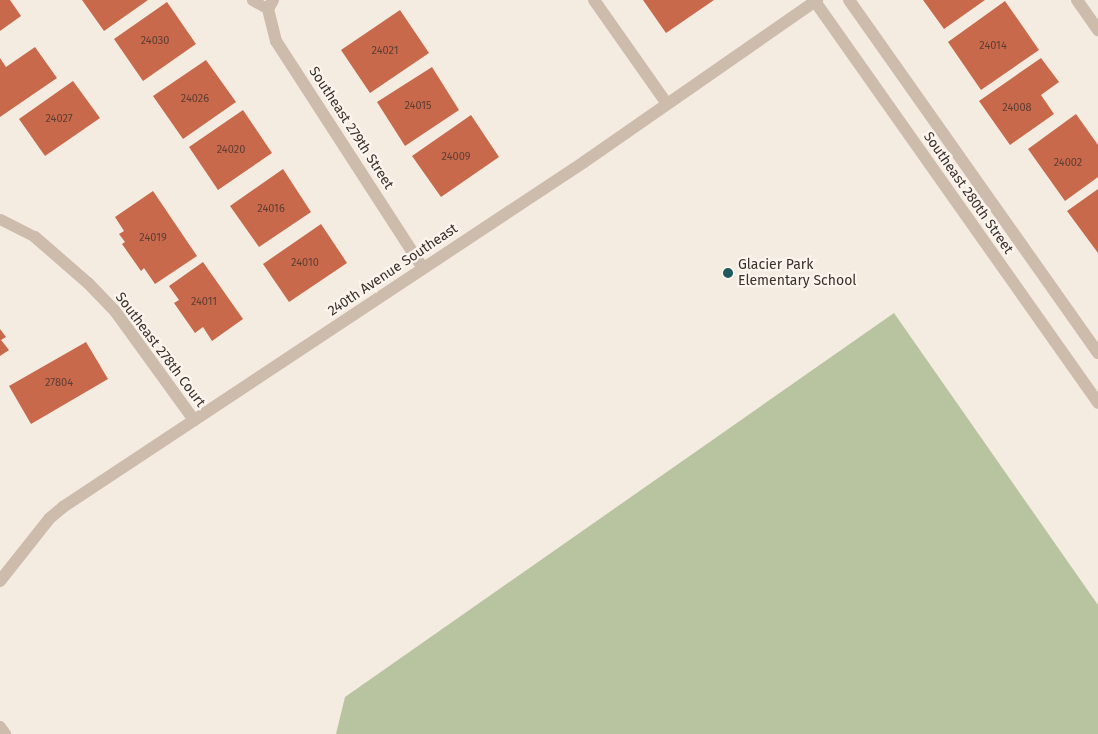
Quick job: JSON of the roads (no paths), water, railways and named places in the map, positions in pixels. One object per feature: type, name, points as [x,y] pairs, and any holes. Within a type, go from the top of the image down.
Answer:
[{"type":"street","points":[[594,0],[667,104]]},
{"type":"street","name":"240th Avenue Southeast","points":[[0,580],[56,513],[667,104],[815,0]]},
{"type":"street","name":"Southeast 280th Street","points":[[815,0],[1098,404]]},
{"type":"street","name":"Southeast 280th Street","points":[[849,0],[1098,353]]},
{"type":"street","points":[[1077,0],[1098,30]]},
{"type":"street","name":"Southeast 279th Street","points":[[271,5],[276,41],[423,268]]},
{"type":"street","name":"Southeast 278th Court","points":[[35,237],[88,283],[115,311],[194,420]]},
{"type":"street","points":[[0,727],[5,734]]},
{"type":"lane","points":[[252,0],[271,5]]},
{"type":"lane","points":[[0,219],[35,237]]},
{"type":"place","name":"Glacier Park Elementary School","points":[[728,273]]}]
